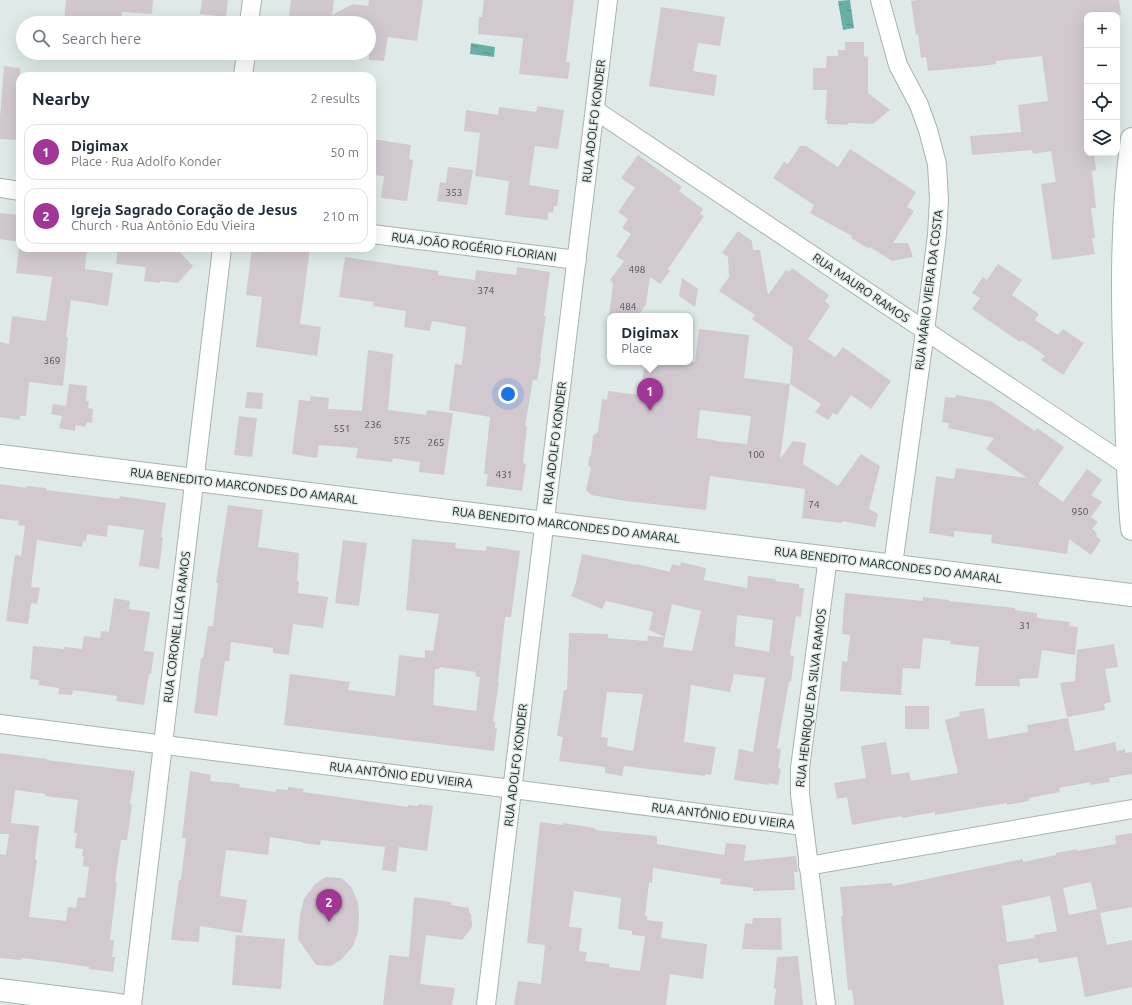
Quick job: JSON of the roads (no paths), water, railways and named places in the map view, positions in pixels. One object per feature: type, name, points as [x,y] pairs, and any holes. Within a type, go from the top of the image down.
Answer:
[{"type":"main road","points":[[1132,139],[1127,175],[1128,214],[1123,258],[1123,317],[1128,466],[1132,529]]},
{"type":"main road","name":"RUA BENEDITO MARCONDES DO AMARAL","points":[[0,456],[1132,595]]},
{"type":"main road","points":[[0,990],[119,1005]]},
{"type":"street","points":[[250,16],[252,0]]},
{"type":"street","name":"RUA ADOLFO KONDER","points":[[486,1005],[608,0]]},
{"type":"street","name":"RUA MÁRIO VIEIRA DA COSTA","points":[[880,0],[898,65],[918,105],[928,130],[937,164],[939,200],[937,235],[925,331],[893,565]]},
{"type":"street","points":[[244,72],[245,60]]},
{"type":"street","name":"RUA MAURO RAMOS","points":[[595,110],[1128,466]]},
{"type":"street","points":[[0,188],[16,190]]},
{"type":"street","name":"RUA JOÃO ROGÉRIO FLORIANI","points":[[376,235],[577,260]]},
{"type":"street","name":"RUA CORONEL LICA RAMOS","points":[[132,1005],[222,252]]},
{"type":"street","name":"RUA HENRIQUE DA SILVA RAMOS","points":[[826,1005],[803,826],[800,794],[800,768],[828,557]]},
{"type":"street","name":"RUA ANTÔNIO EDU VIEIRA","points":[[0,724],[803,826]]},
{"type":"street","points":[[808,866],[1132,809]]},
{"type":"water","points":[[850,0],[854,28],[843,30],[838,1]]},
{"type":"water","points":[[471,43],[495,47],[494,57],[470,54]]},
{"type":"place","name":"Digimax","points":[[650,411]]},
{"type":"place","name":"Igreja Sagrado Coração de Jesus","points":[[329,922]]}]
